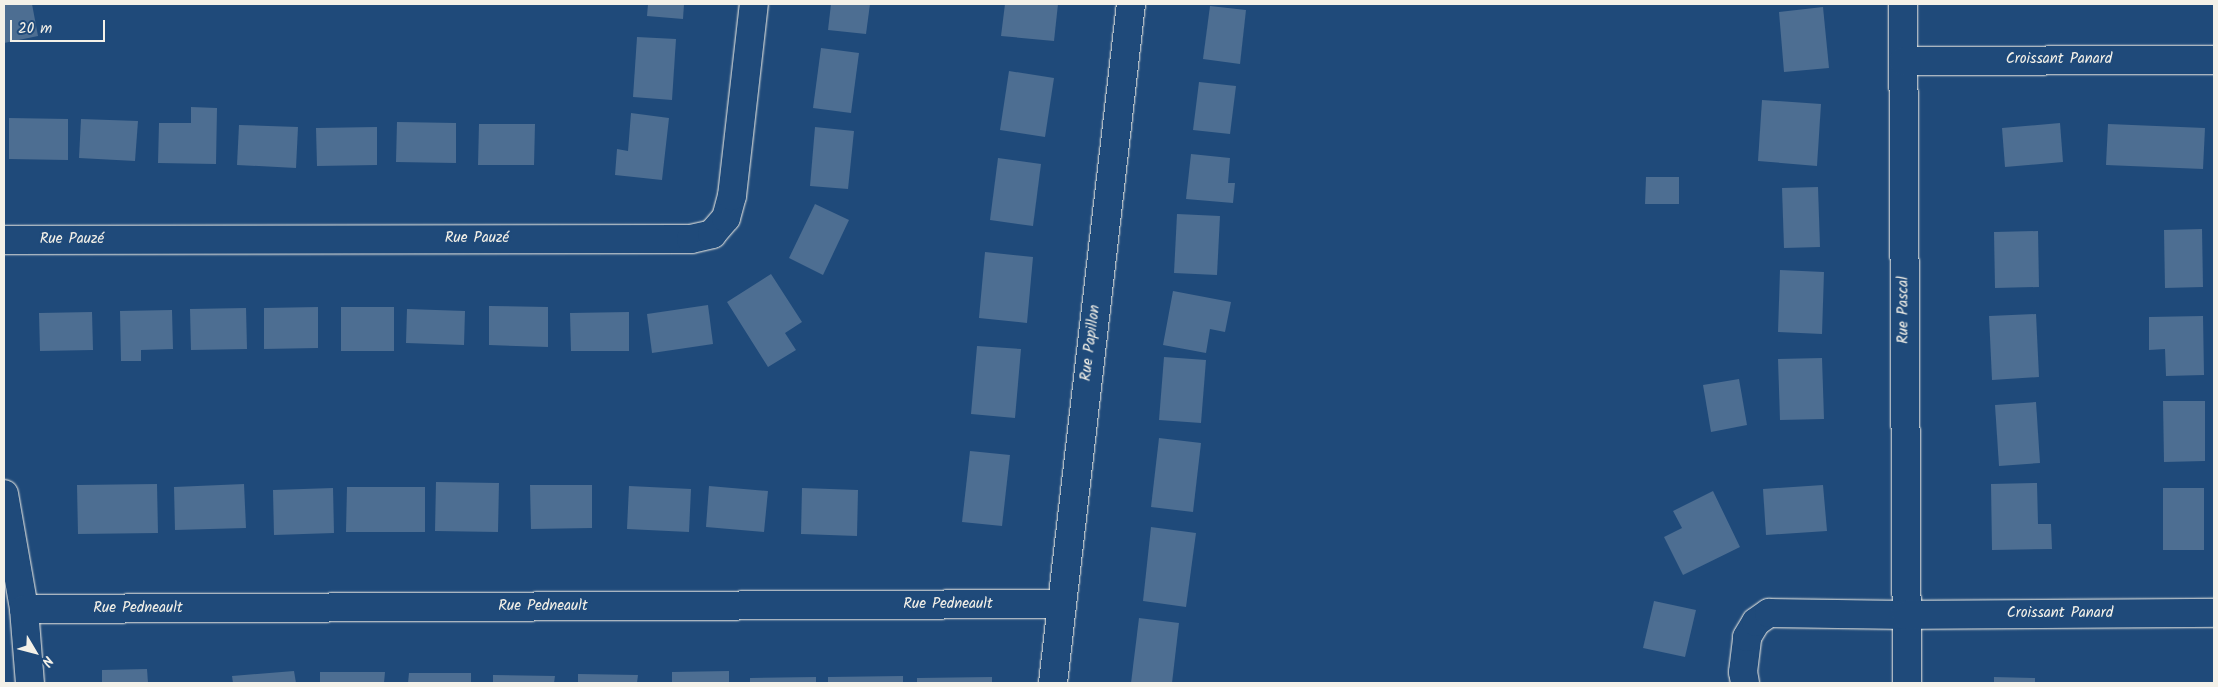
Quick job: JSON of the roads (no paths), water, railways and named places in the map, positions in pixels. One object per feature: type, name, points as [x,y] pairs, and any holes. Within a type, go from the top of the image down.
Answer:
[{"type":"street","name":"Rue Pauzé","points":[[4,240],[691,239],[712,234],[726,218],[732,196],[754,4]]},
{"type":"street","name":"Rue Papillon","points":[[1052,683],[1131,4]]},
{"type":"street","name":"Rue Pascal","points":[[1903,4],[1907,683]]},
{"type":"street","name":"Croissant Panard","points":[[1903,61],[2214,60]]},
{"type":"street","points":[[4,494],[24,609],[30,683]]},
{"type":"street","name":"Rue Pedneault","points":[[24,609],[1061,604]]},
{"type":"street","points":[[1745,683],[1743,672],[1747,637],[1756,622],[1768,613],[1906,616]]},
{"type":"street","name":"Croissant Panard","points":[[1906,616],[2214,614]]}]
